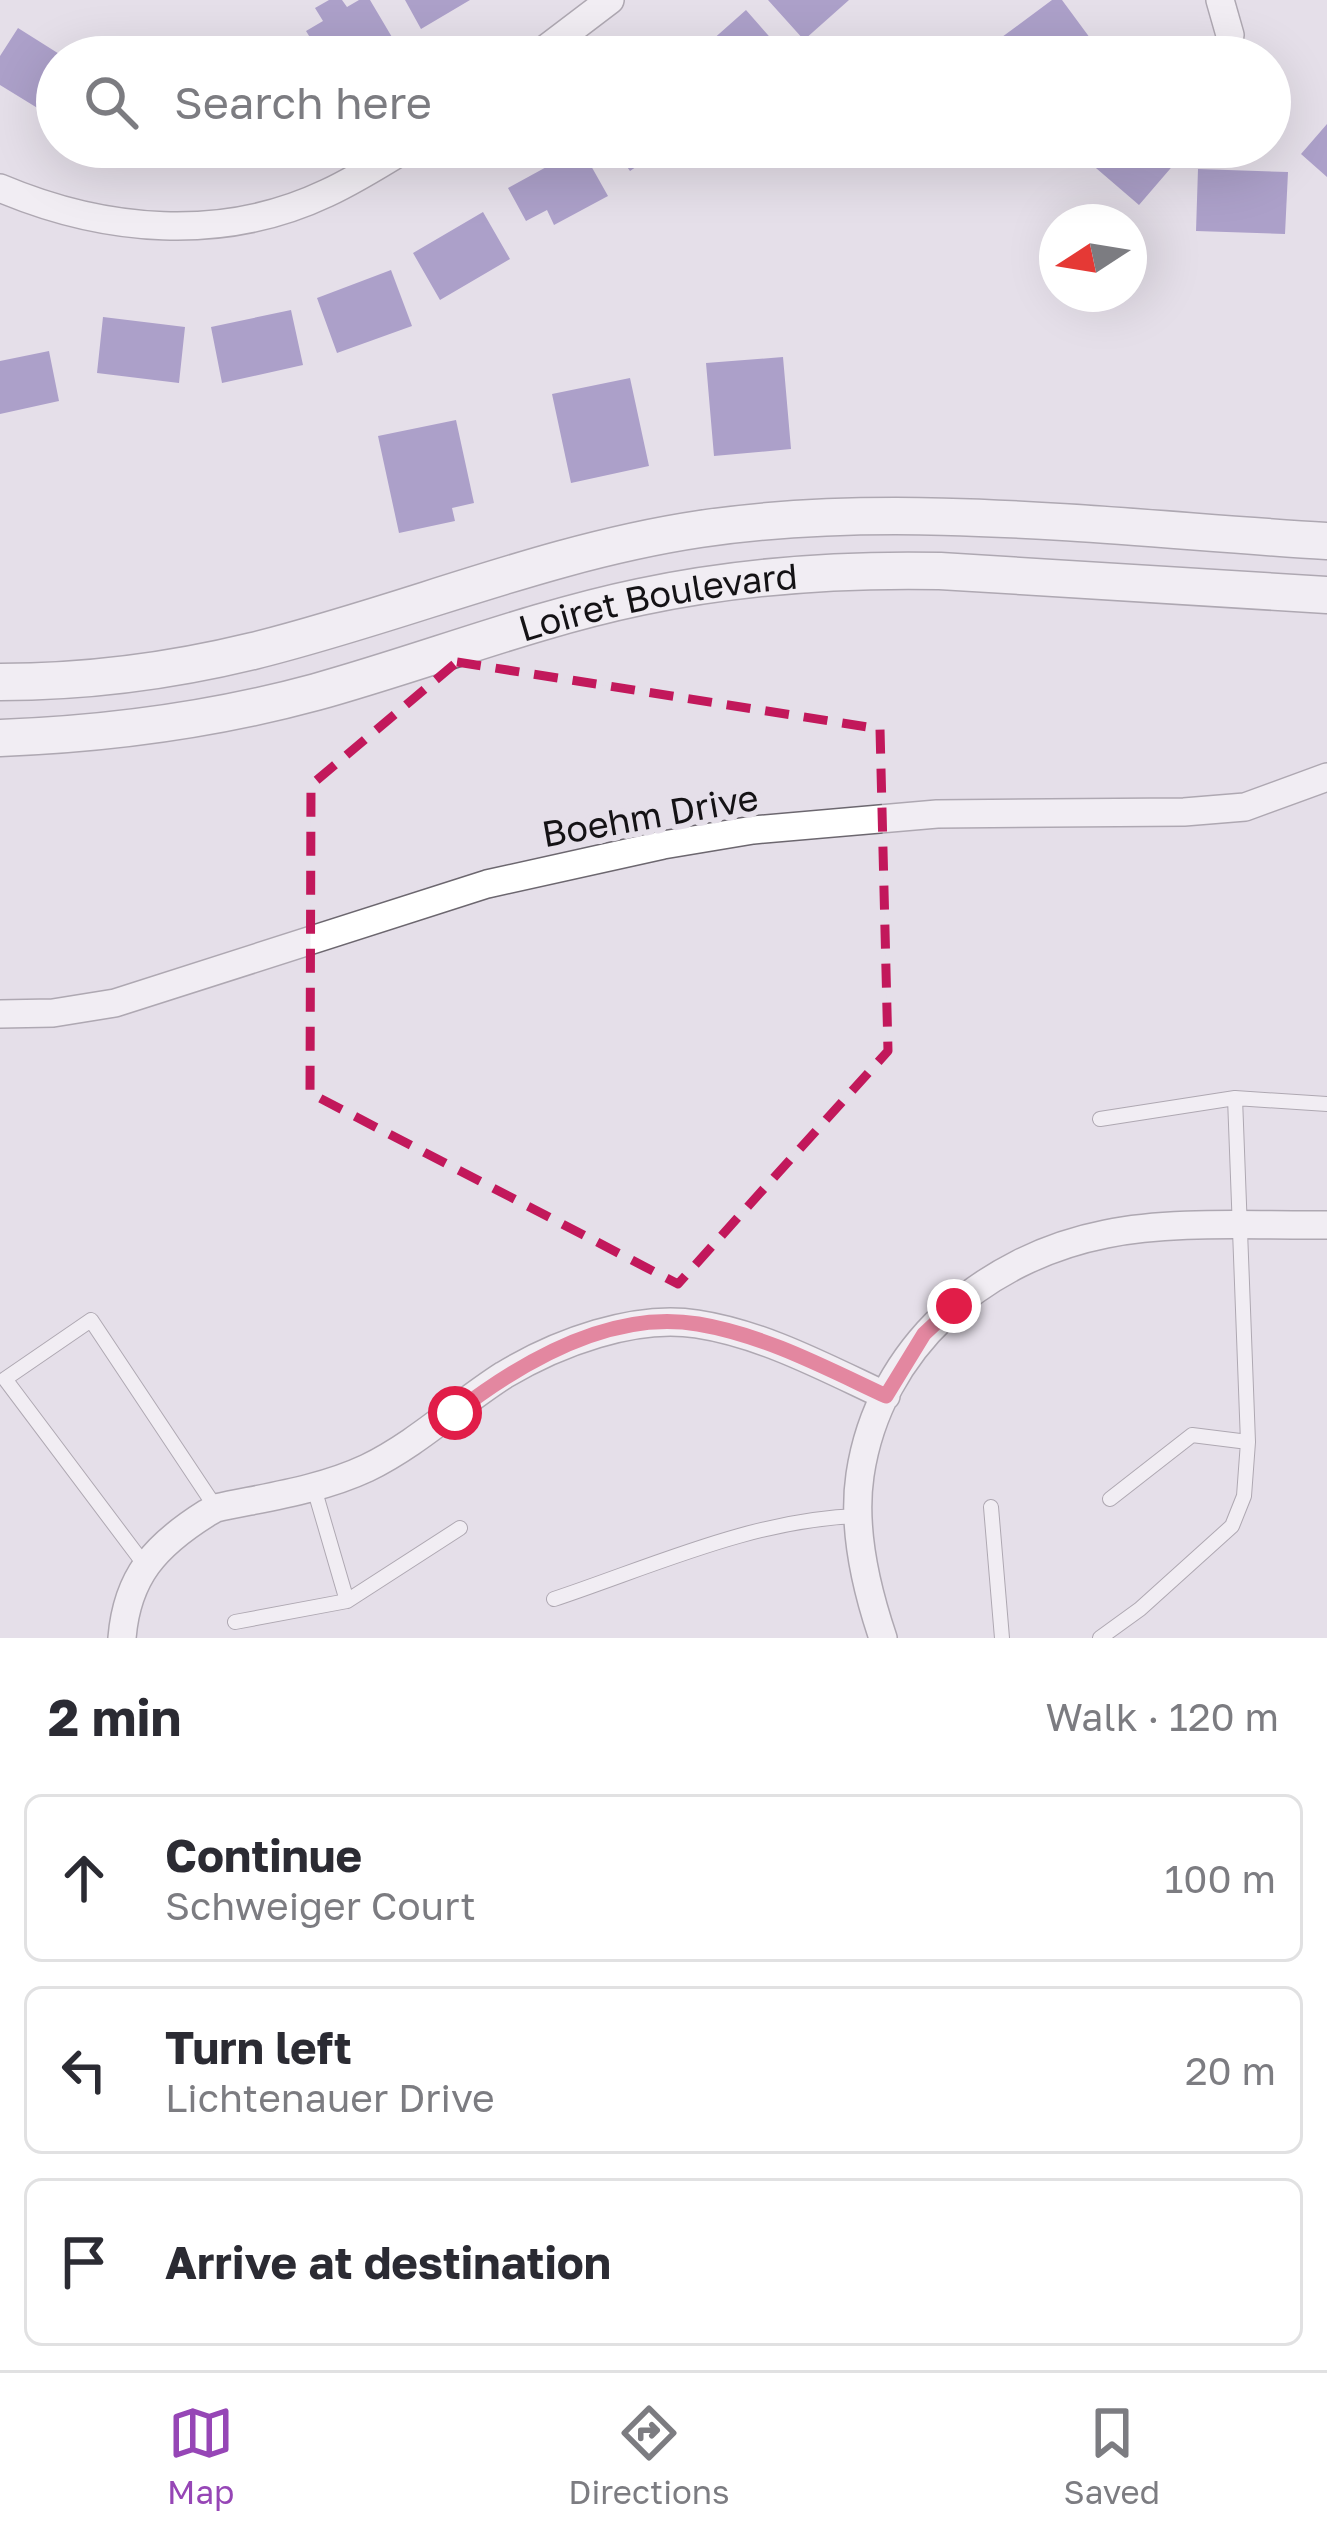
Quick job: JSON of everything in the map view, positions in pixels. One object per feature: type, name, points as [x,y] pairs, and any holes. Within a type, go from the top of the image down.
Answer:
[{"type":"street","points":[[563,36],[610,0]]},
{"type":"street","points":[[1220,0],[1230,35]]},
{"type":"street","points":[[0,188],[49,209],[103,221],[182,227],[252,218],[324,195],[372,168]]},
{"type":"street","name":"Loiret Boulevard","points":[[0,682],[90,677],[248,652],[540,565],[700,529],[844,517],[934,517],[1327,541]]},
{"type":"street","points":[[540,565],[554,619]]},
{"type":"street","name":"Loiret Boulevard","points":[[0,738],[94,733],[259,706],[554,619],[710,583],[880,570],[1327,595]]},
{"type":"street","name":"Boehm Drive","points":[[0,1014],[116,1004],[487,884],[663,845],[774,828],[937,814],[1184,812],[1245,807],[1327,777]]},
{"type":"street","points":[[883,1638],[871,1603],[859,1516],[860,1475],[879,1408],[924,1334],[993,1274],[1048,1250],[1108,1233],[1327,1225]]},
{"type":"street","points":[[122,1638],[127,1604],[144,1564],[188,1525],[216,1508],[314,1488],[364,1469],[411,1444],[503,1376],[537,1358],[620,1328],[693,1323],[735,1332],[886,1396]]},
{"type":"lane","points":[[1100,1119],[1235,1098],[1327,1103]]},
{"type":"lane","points":[[1100,1638],[1140,1610],[1232,1526],[1244,1496],[1248,1442],[1235,1098]]},
{"type":"lane","points":[[144,1564],[5,1378],[91,1320],[216,1508]]},
{"type":"lane","points":[[1110,1499],[1192,1435],[1248,1442]]},
{"type":"lane","points":[[314,1488],[347,1600]]},
{"type":"lane","points":[[991,1507],[1002,1638]]},
{"type":"lane","points":[[554,1599],[766,1528],[819,1517],[859,1516]]},
{"type":"lane","points":[[235,1622],[347,1600],[460,1528]]},
{"type":"highlighted area","points":[[457,662],[880,729],[888,1051],[678,1284],[310,1093],[311,785]]},
{"type":"building","points":[[329,0],[342,0],[347,7],[370,0],[391,36],[309,36],[306,31],[323,21],[315,8]]},
{"type":"building","points":[[405,0],[470,0],[421,29]]},
{"type":"building","points":[[768,0],[849,0],[808,36],[800,36]]},
{"type":"building","points":[[1052,0],[1062,0],[1089,36],[1003,36]]},
{"type":"building","points":[[746,10],[769,36],[717,36]]},
{"type":"building","points":[[18,28],[36,39],[36,107],[0,85],[0,56]]},
{"type":"building","points":[[1327,124],[1327,177],[1301,154]]},
{"type":"building","points":[[544,168],[592,168],[608,196],[554,225],[547,210],[526,221],[508,188]]},
{"type":"building","points":[[1096,168],[1171,168],[1138,204]]},
{"type":"building","points":[[1198,169],[1288,172],[1285,234],[1196,231]]},
{"type":"building","points":[[483,212],[510,259],[440,300],[413,253]]},
{"type":"building","points":[[391,270],[412,326],[337,353],[317,298]]},
{"type":"building","points":[[291,310],[303,365],[222,383],[211,327]]},
{"type":"building","points":[[103,317],[185,327],[179,383],[97,373]]},
{"type":"building","points":[[49,351],[59,401],[0,414],[0,361]]},
{"type":"building","points":[[783,357],[791,449],[714,456],[706,363]]},
{"type":"building","points":[[630,378],[649,466],[571,483],[552,394]]},
{"type":"building","points":[[456,420],[474,503],[452,508],[455,521],[399,533],[378,436]]},
{"type":"route","points":[[455,1413],[503,1376],[537,1358],[620,1328],[658,1323],[693,1323],[735,1332],[886,1396],[924,1334],[954,1306]]}]
